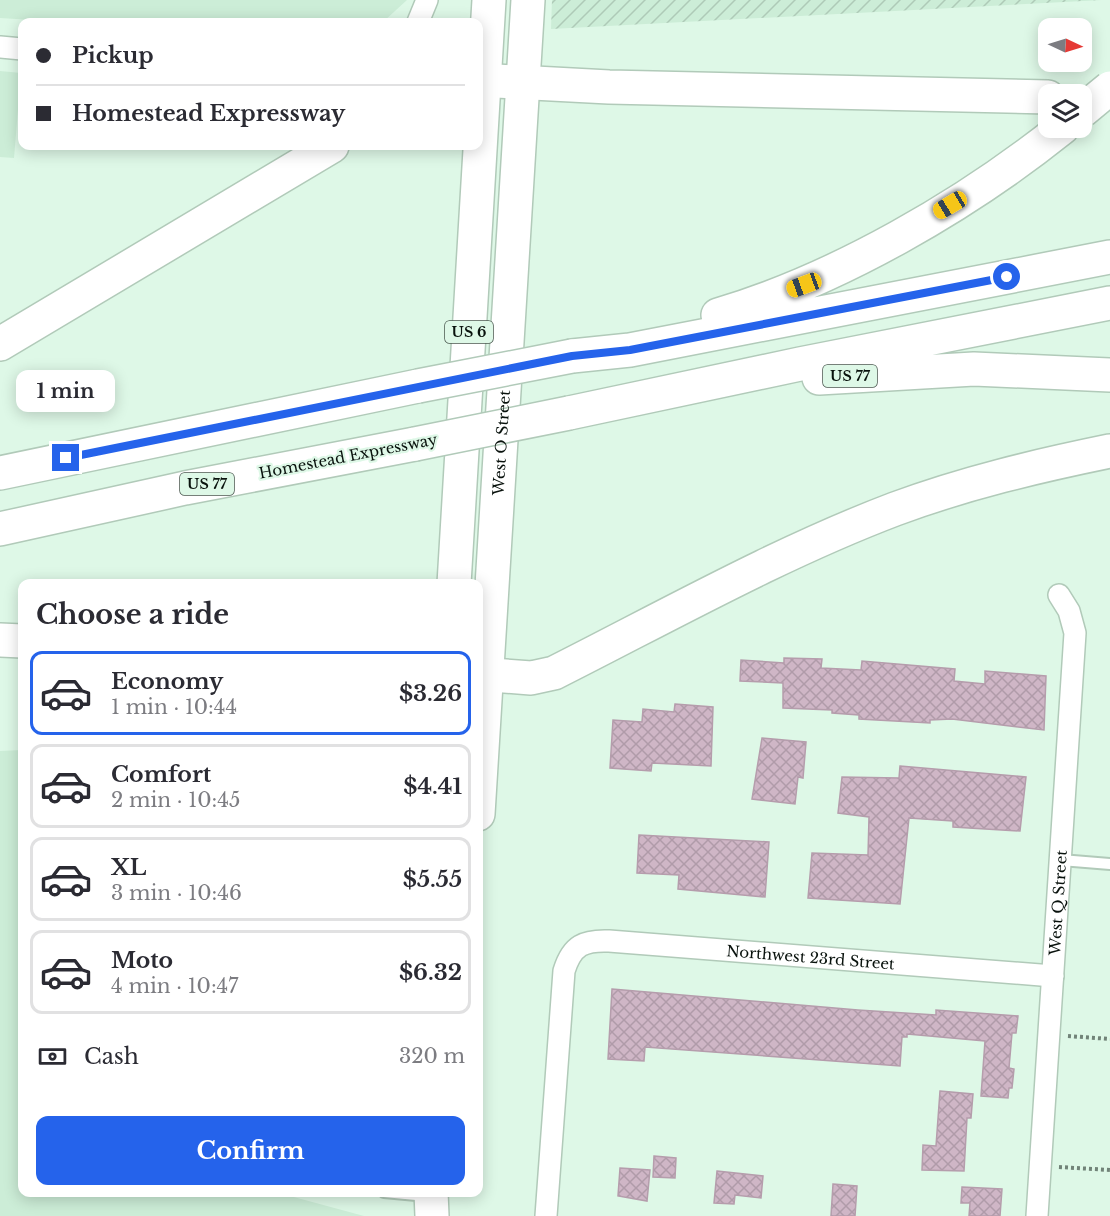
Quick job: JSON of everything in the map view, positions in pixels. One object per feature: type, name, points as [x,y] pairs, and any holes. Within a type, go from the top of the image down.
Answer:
[{"type":"main road","name":"US 6","points":[[483,60],[489,0]]},
{"type":"main road","name":"West O Street","points":[[483,675],[528,0]]},
{"type":"main road","points":[[483,80],[609,87],[1038,97]]},
{"type":"main road","points":[[1092,103],[1110,88]]},
{"type":"main road","points":[[1092,97],[1110,98]]},
{"type":"main road","points":[[0,473],[572,356],[724,314],[804,285],[899,235],[991,181],[1049,138]]},
{"type":"main road","points":[[0,344],[325,150]]},
{"type":"main road","name":"US 6","points":[[454,579],[477,150]]},
{"type":"main road","points":[[572,356],[630,350],[1110,257]]},
{"type":"main road","points":[[580,411],[800,364],[1110,303]]},
{"type":"main road","name":"US 77","points":[[580,411],[802,380],[887,373],[1019,369],[1110,375]]},
{"type":"main road","name":"Homestead Expressway","points":[[0,529],[185,488],[580,411]]},
{"type":"main road","points":[[483,675],[531,678],[554,672],[819,541],[894,509],[965,485],[1037,466],[1110,451]]},
{"type":"main road","points":[[0,640],[18,641]]},
{"type":"street","points":[[420,18],[427,0]]},
{"type":"street","points":[[0,47],[18,49]]},
{"type":"street","name":"West Q Street","points":[[1037,1216],[1075,633],[1070,611],[1059,595]]},
{"type":"street","name":"Northwest 23rd Street","points":[[546,1216],[564,971],[573,950],[587,941],[1053,976]]},
{"type":"lane","points":[[1061,860],[1110,864]]},
{"type":"path","points":[[1067,1036],[1110,1039]]},
{"type":"path","points":[[1058,1167],[1110,1170]]},
{"type":"shaded area","points":[[0,0],[407,0],[387,18],[0,18]]},
{"type":"shaded area","points":[[552,0],[1102,0],[551,29]]},
{"type":"shaded area","points":[[0,71],[18,73],[14,158],[0,157]]},
{"type":"shaded area","points":[[18,750],[18,1197],[294,1197],[364,1216],[0,1216],[0,751]]},
{"type":"building","points":[[784,658],[822,659],[821,668],[861,670],[862,661],[955,669],[954,681],[985,684],[985,671],[1046,676],[1044,730],[952,719],[930,720],[930,723],[859,719],[859,715],[832,713],[832,710],[783,708],[783,683],[740,681],[741,660],[784,663]]},
{"type":"building","points":[[675,704],[713,707],[711,766],[652,763],[651,771],[610,768],[613,720],[642,722],[643,709],[674,712]]},
{"type":"building","points":[[762,738],[806,742],[803,778],[798,777],[795,804],[752,799]]},
{"type":"building","points":[[900,766],[1026,777],[1020,831],[953,827],[953,821],[909,818],[900,904],[808,898],[812,853],[868,855],[869,817],[838,813],[842,777],[899,778]]},
{"type":"building","points":[[639,835],[769,842],[765,897],[678,889],[679,875],[637,873]]},
{"type":"building","points":[[612,989],[858,1010],[936,1015],[936,1010],[1018,1016],[1016,1033],[1012,1033],[1009,1068],[1014,1069],[1012,1088],[1009,1088],[1008,1098],[981,1096],[985,1041],[907,1034],[907,1037],[902,1037],[900,1066],[645,1047],[644,1061],[608,1059]]},
{"type":"building","points":[[940,1091],[973,1094],[971,1118],[967,1118],[964,1171],[922,1170],[923,1145],[936,1146]]},
{"type":"building","points":[[654,1156],[676,1158],[675,1178],[653,1177]]},
{"type":"building","points":[[620,1168],[650,1170],[647,1201],[618,1196]]},
{"type":"building","points":[[717,1171],[763,1176],[761,1198],[735,1195],[734,1204],[714,1203]]},
{"type":"building","points":[[833,1184],[857,1186],[855,1216],[831,1216]]},
{"type":"building","points":[[962,1187],[1002,1189],[1000,1216],[969,1216],[970,1203],[961,1203]]},
{"type":"route","points":[[66,458],[572,356],[630,350],[1007,277]]}]
